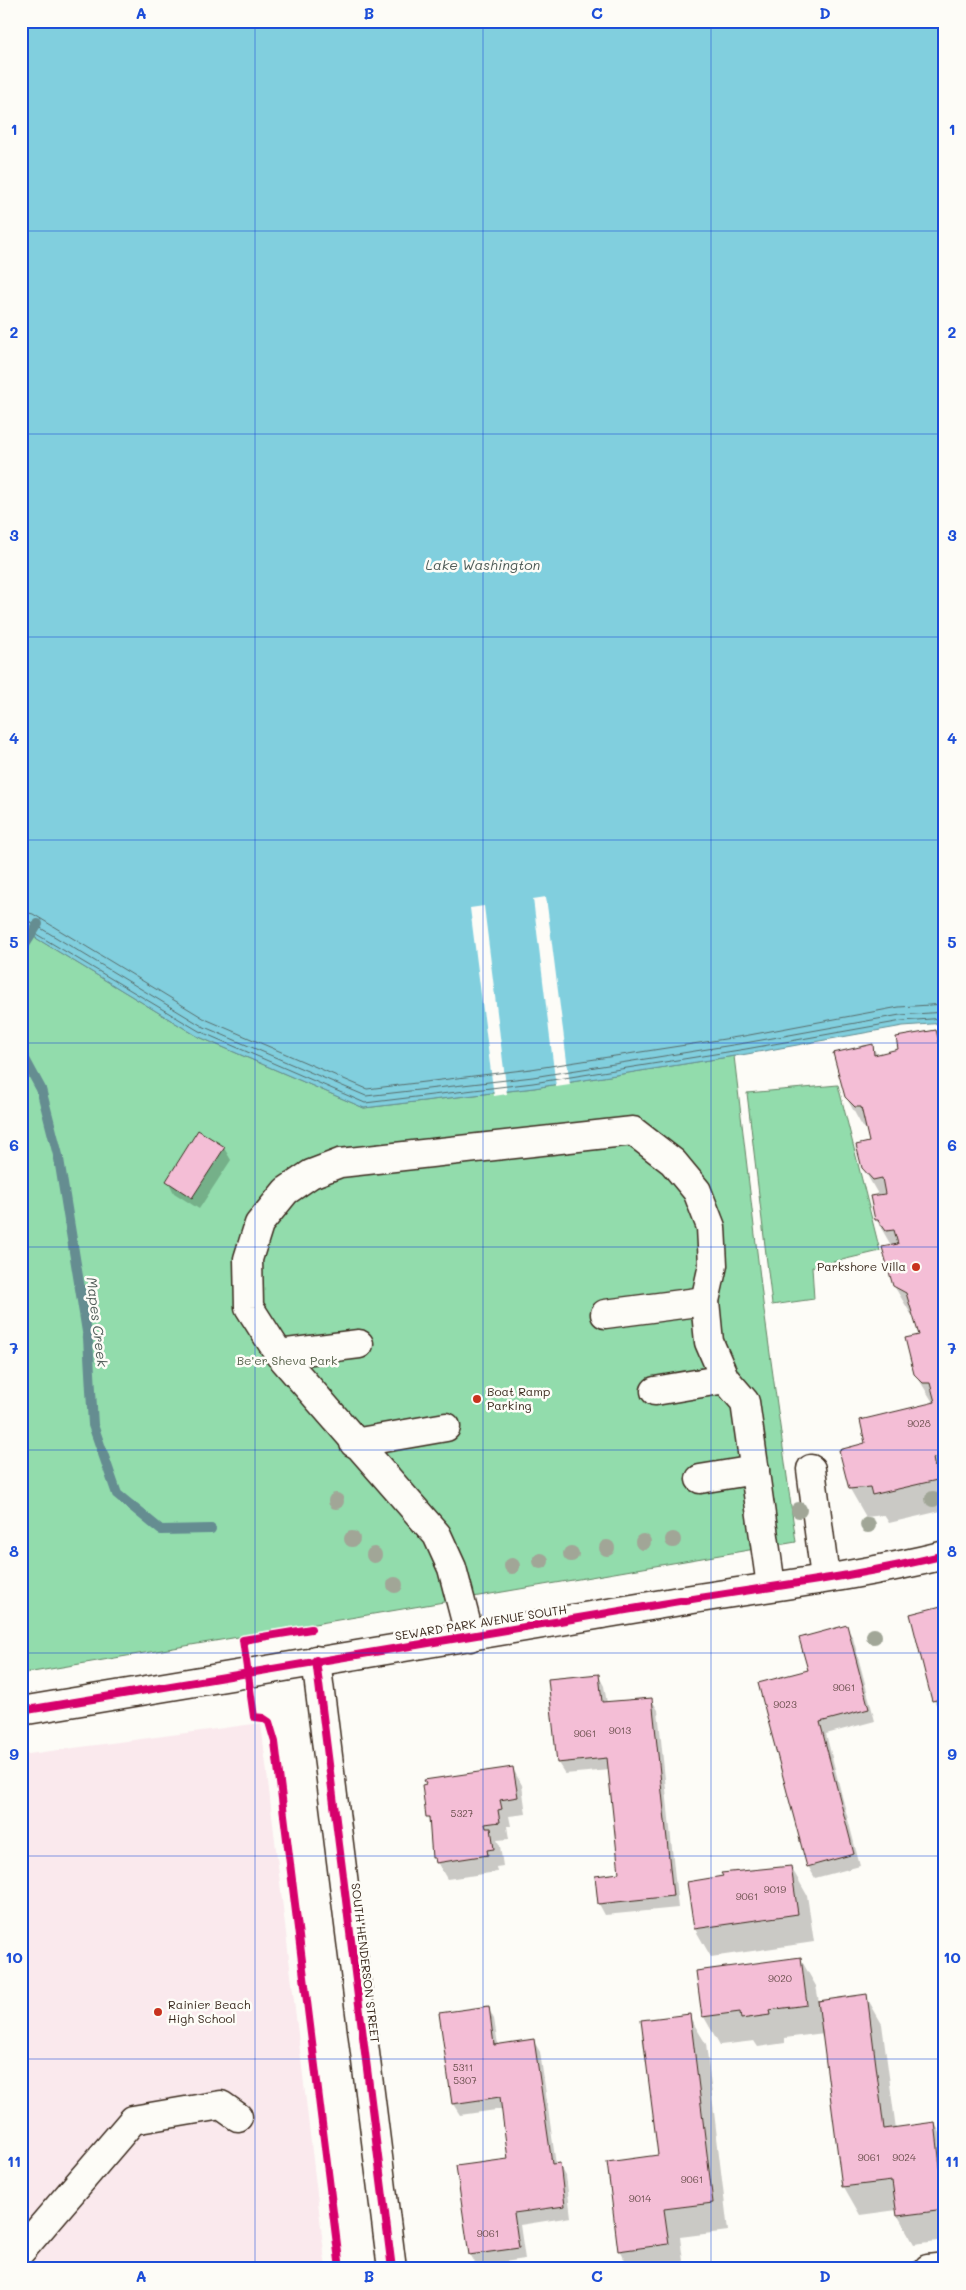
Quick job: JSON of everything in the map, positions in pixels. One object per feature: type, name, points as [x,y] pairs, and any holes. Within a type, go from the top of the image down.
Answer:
[{"type":"street","points":[[470,1637],[452,1568],[437,1535],[354,1443],[279,1354],[250,1307],[248,1259],[254,1238],[266,1214],[286,1191],[311,1174],[340,1163],[633,1132],[673,1162],[697,1191],[711,1227],[713,1265],[705,1301],[709,1342],[725,1379],[746,1402],[772,1586]]},
{"type":"street","points":[[605,1314],[705,1301]]},
{"type":"street","points":[[279,1354],[359,1344]]},
{"type":"street","points":[[655,1391],[725,1379]]},
{"type":"street","points":[[354,1443],[446,1427]]},
{"type":"street","points":[[811,1469],[825,1578]]},
{"type":"street","points":[[700,1479],[755,1470]]},
{"type":"street","name":"SEWARD PARK AVENUE SOUTH","points":[[21,1711],[316,1660],[470,1637],[825,1578],[945,1555]]},
{"type":"street","name":"SOUTH HENDERSON STREET","points":[[316,1660],[392,2269]]},
{"type":"street","points":[[21,2251],[133,2120],[221,2105],[238,2117]]},
{"type":"street","points":[[928,2269],[945,2267]]},
{"type":"shaded area","name":"Rainier Beach High School","points":[[261,1723],[326,2269],[21,2269],[21,1755]]},
{"type":"green space","name":"Be'er Sheva Park","points":[[21,929],[197,1036],[364,1108],[534,1088],[734,1056],[763,1303],[796,1542],[21,1674]]},
{"type":"green space","points":[[838,1085],[880,1251],[812,1267],[814,1299],[772,1305],[747,1093]]},
{"type":"water","name":"Lake Washington","points":[[21,21],[945,21],[945,1023],[903,1026],[747,1054],[534,1088],[364,1108],[197,1036],[21,929]]},
{"type":"pier","points":[[546,897],[570,1085],[556,1087],[533,899]]},
{"type":"pier","points":[[484,906],[507,1094],[494,1096],[470,908]]},
{"type":"building","name":"Parkshore Villa","points":[[936,1030],[945,1065],[945,1456],[933,1458],[937,1480],[872,1495],[870,1487],[849,1489],[839,1450],[865,1443],[860,1420],[935,1402],[930,1383],[923,1383],[914,1374],[905,1338],[919,1335],[906,1293],[893,1286],[882,1247],[898,1244],[894,1230],[886,1231],[878,1220],[875,1220],[870,1196],[885,1194],[882,1178],[873,1180],[862,1168],[856,1145],[869,1142],[861,1107],[855,1107],[845,1097],[833,1053],[873,1044],[874,1055],[898,1049],[896,1037]]},
{"type":"building","points":[[198,1130],[225,1147],[192,1198],[166,1181]]},
{"type":"building","points":[[945,1605],[945,1698],[932,1701],[910,1614]]},
{"type":"building","points":[[847,1625],[869,1709],[820,1722],[854,1854],[807,1867],[758,1683],[808,1670],[799,1638]]},
{"type":"building","points":[[599,1674],[602,1702],[652,1698],[673,1896],[598,1904],[595,1876],[619,1873],[607,1758],[557,1763],[548,1679]]},
{"type":"building","points":[[513,1767],[518,1797],[500,1800],[502,1809],[498,1810],[500,1822],[485,1824],[486,1828],[491,1828],[494,1849],[487,1850],[488,1855],[436,1863],[435,1858],[432,1858],[429,1817],[426,1817],[422,1785],[426,1784],[424,1780]]},
{"type":"building","points":[[791,1866],[798,1914],[694,1929],[687,1882],[723,1876],[721,1873]]},
{"type":"building","points":[[801,1957],[807,2005],[769,2010],[770,2015],[741,2019],[740,2012],[702,2017],[696,1971]]},
{"type":"building","points":[[867,1994],[884,2129],[935,2122],[945,2210],[897,2216],[892,2181],[842,2187],[818,2001]]},
{"type":"building","points":[[489,2006],[494,2045],[534,2039],[552,2164],[560,2163],[565,2206],[514,2213],[519,2248],[469,2255],[456,2166],[508,2159],[500,2097],[452,2104],[439,2013]]},
{"type":"building","points":[[690,2014],[713,2203],[664,2209],[669,2244],[618,2251],[607,2162],[658,2155],[641,2020]]},
{"type":"waterway","name":"Mapes Creek","points":[[21,951],[38,924]]},
{"type":"waterway","name":"Mapes Creek","points":[[21,1052],[41,1089],[59,1159],[88,1338],[93,1425],[117,1494],[161,1530],[211,1529]]},
{"type":"cycle path","points":[[21,1711],[875,1570],[945,1555]]},
{"type":"cycle path","points":[[311,1629],[243,1640],[254,1717],[263,1718],[269,1722],[275,1742],[340,2269]]},
{"type":"cycle path","points":[[316,1660],[392,2269]]},
{"type":"place","name":"Parkshore Villa","points":[[916,1267]]},
{"type":"place","name":"Boat Ramp Parking","points":[[477,1399]]},
{"type":"place","name":"Rainier Beach High School","points":[[158,2012]]}]
